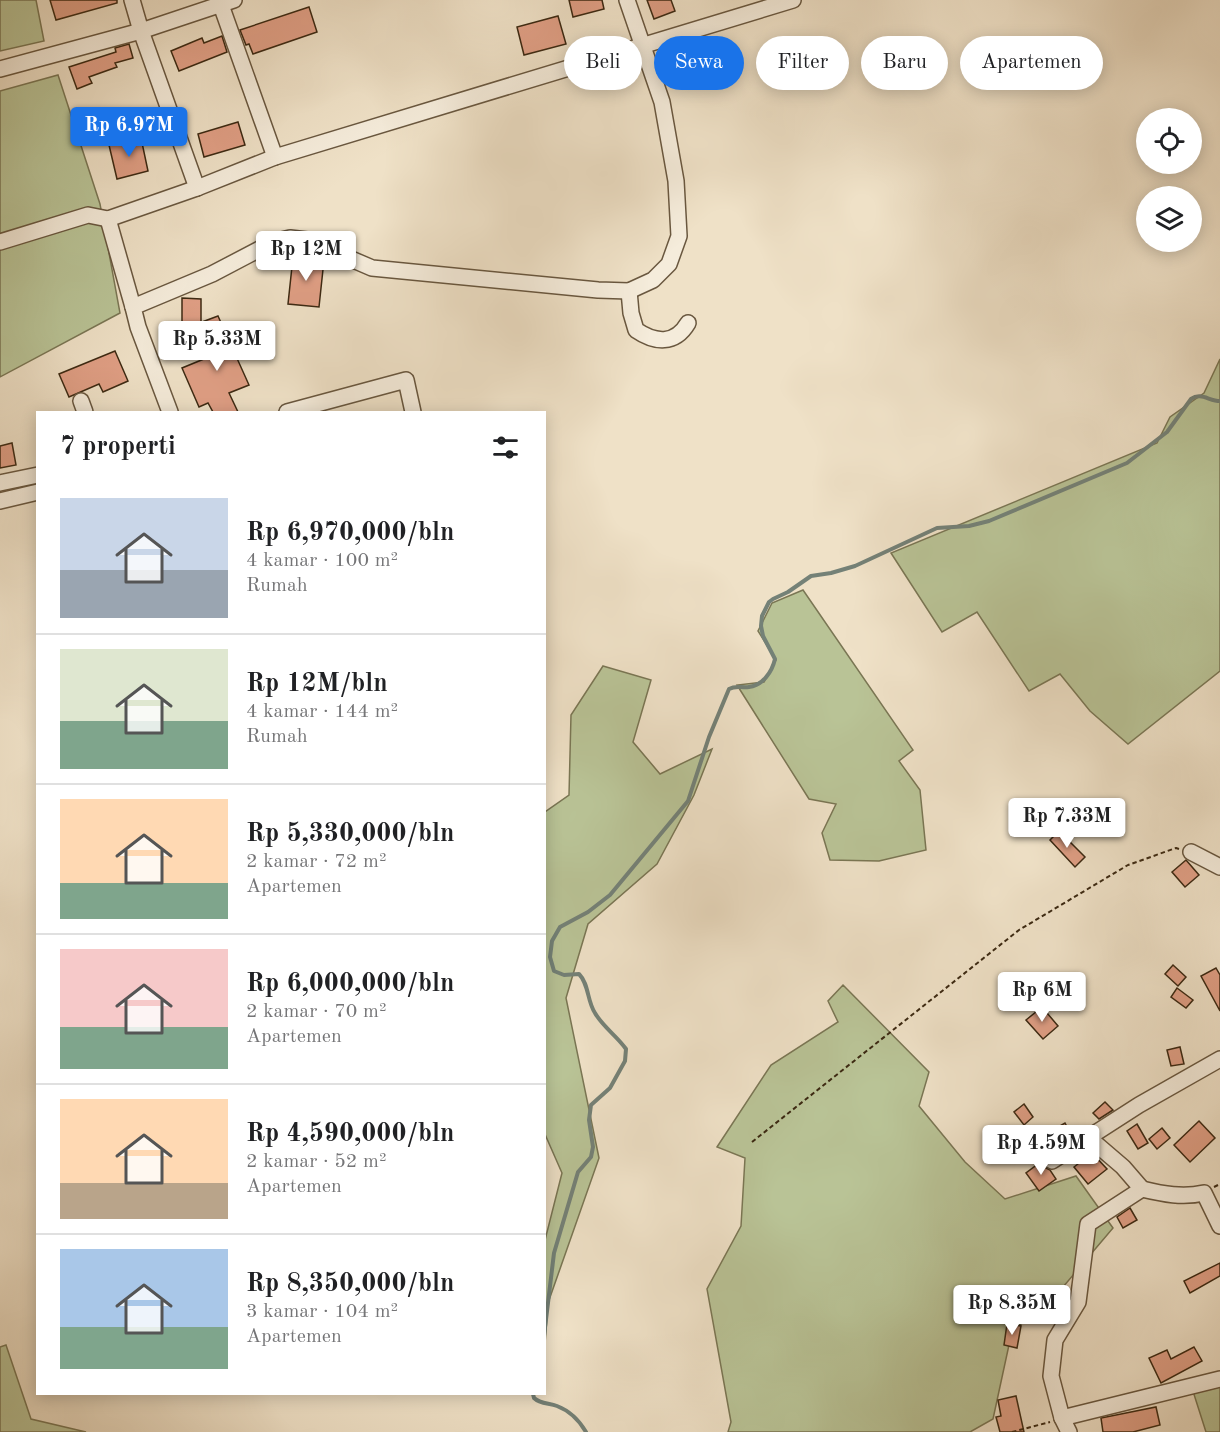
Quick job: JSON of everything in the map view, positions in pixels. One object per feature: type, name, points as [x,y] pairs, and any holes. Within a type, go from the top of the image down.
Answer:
[{"type":"street","points":[[132,0],[197,188]]},
{"type":"street","points":[[627,0],[638,36]]},
{"type":"street","points":[[642,46],[793,0]]},
{"type":"street","points":[[0,69],[141,31],[227,2],[275,157]]},
{"type":"street","points":[[134,307],[212,274],[273,242],[290,238],[307,240],[372,268],[598,290],[629,291],[653,280],[669,264],[679,236],[676,181],[662,102],[642,49]]},
{"type":"street","points":[[0,242],[88,215],[108,219],[197,188],[275,157],[564,69]]},
{"type":"street","points":[[108,219],[138,327],[170,411]]},
{"type":"street","points":[[629,291],[631,313],[636,330],[646,336],[661,340],[672,338],[682,332],[688,323]]},
{"type":"street","points":[[291,411],[406,380],[413,411]]},
{"type":"street","points":[[0,483],[36,475]]},
{"type":"street","points":[[0,501],[36,492]]},
{"type":"street","points":[[1191,852],[1220,867]]},
{"type":"street","points":[[1052,1161],[1088,1137],[1220,1059]]},
{"type":"street","points":[[1088,1137],[1123,1167],[1142,1189],[1161,1194],[1190,1196],[1204,1192],[1220,1226]]},
{"type":"street","points":[[1142,1189],[1088,1224],[1078,1302],[1055,1340],[1051,1377],[1066,1425],[1220,1379]]},
{"type":"path","points":[[752,1142],[1019,930],[1128,865],[1176,848],[1191,852]]},
{"type":"path","points":[[1012,1432],[1066,1425]]},
{"type":"green space","points":[[0,0],[36,0],[44,41],[0,51]]},
{"type":"green space","points":[[58,75],[100,204],[120,313],[0,377],[0,91]]},
{"type":"green space","points":[[1220,359],[1220,671],[1128,744],[1090,711],[1060,674],[1029,691],[977,612],[942,632],[891,553],[1157,443],[1170,417],[1204,393]]},
{"type":"green space","points":[[803,590],[913,750],[899,761],[920,790],[926,850],[879,861],[830,860],[822,833],[836,804],[809,799],[737,685],[764,682],[776,660],[758,631],[772,603]]},
{"type":"green space","points":[[603,666],[651,680],[633,742],[660,774],[712,749],[694,795],[657,864],[588,924],[566,998],[599,1158],[548,1303],[546,1330],[546,1236],[562,1173],[546,1137],[546,811],[569,795],[571,715]]},
{"type":"green space","points":[[843,985],[929,1072],[919,1106],[965,1162],[1005,1199],[1076,1176],[1113,1228],[1052,1300],[1012,1331],[993,1419],[970,1432],[728,1432],[731,1422],[707,1289],[741,1226],[745,1158],[717,1147],[771,1065],[838,1022],[828,1001]]},
{"type":"green space","points":[[6,1345],[31,1419],[86,1432],[0,1432],[0,1347]]},
{"type":"green space","points":[[1220,1375],[1220,1432],[1206,1432],[1191,1385]]},
{"type":"building","points":[[50,0],[117,0],[117,3],[56,20]]},
{"type":"building","points":[[569,0],[602,0],[604,9],[573,17]]},
{"type":"building","points":[[647,0],[671,0],[675,11],[654,19]]},
{"type":"building","points":[[309,7],[317,32],[253,54],[249,44],[246,45],[240,30]]},
{"type":"building","points":[[558,16],[564,45],[524,55],[517,27]]},
{"type":"building","points":[[222,36],[227,52],[179,71],[171,51],[202,38],[204,43]]},
{"type":"building","points":[[129,44],[133,58],[115,63],[117,67],[89,77],[92,83],[77,89],[69,67],[116,52],[115,48]]},
{"type":"building","points":[[238,122],[245,145],[204,157],[198,134]]},
{"type":"building","points":[[141,138],[148,171],[117,179],[109,145]]},
{"type":"building","points":[[293,257],[324,260],[319,307],[288,304]]},
{"type":"building","points":[[182,298],[201,299],[201,325],[182,325]]},
{"type":"building","points":[[218,316],[249,385],[229,393],[238,411],[212,411],[208,403],[199,407],[182,368],[216,354],[202,322]]},
{"type":"building","points":[[115,351],[128,381],[103,392],[99,384],[69,397],[59,374]]},
{"type":"building","points":[[12,443],[16,465],[0,468],[0,446]]},
{"type":"building","points":[[1059,831],[1085,857],[1075,867],[1050,840]]},
{"type":"building","points":[[1186,860],[1199,875],[1185,887],[1172,872]]},
{"type":"building","points":[[1173,965],[1186,977],[1178,986],[1165,974]]},
{"type":"building","points":[[1216,968],[1220,975],[1220,1011],[1201,976]]},
{"type":"building","points":[[1177,988],[1193,1000],[1186,1008],[1171,997]]},
{"type":"building","points":[[1042,1007],[1058,1026],[1043,1039],[1026,1020]]},
{"type":"building","points":[[1180,1047],[1184,1064],[1171,1066],[1167,1050]]},
{"type":"building","points":[[1105,1102],[1113,1110],[1099,1119],[1093,1113]]},
{"type":"building","points":[[1024,1104],[1033,1117],[1024,1125],[1014,1112]]},
{"type":"building","points":[[1199,1121],[1215,1138],[1190,1162],[1174,1145]]},
{"type":"building","points":[[1065,1123],[1072,1136],[1052,1149],[1044,1135]]},
{"type":"building","points":[[1137,1124],[1148,1143],[1138,1149],[1127,1131]]},
{"type":"building","points":[[1162,1128],[1170,1138],[1157,1149],[1149,1139]]},
{"type":"building","points":[[1092,1153],[1107,1169],[1088,1184],[1074,1167]]},
{"type":"building","points":[[1042,1161],[1044,1167],[1050,1170],[1056,1179],[1039,1191],[1026,1173]]},
{"type":"building","points":[[1130,1208],[1137,1220],[1123,1228],[1117,1217]]},
{"type":"building","points":[[1220,1263],[1220,1276],[1190,1293],[1184,1281]]},
{"type":"building","points":[[1007,1324],[1021,1326],[1017,1348],[1004,1345]]},
{"type":"building","points":[[1194,1347],[1202,1361],[1161,1383],[1149,1358],[1167,1350],[1171,1359]]},
{"type":"building","points":[[1016,1396],[1024,1432],[1000,1432],[996,1417],[1001,1416],[998,1400]]},
{"type":"building","points":[[1156,1407],[1160,1425],[1133,1432],[1103,1432],[1101,1418]]},
{"type":"waterway","points":[[546,1319],[554,1253],[578,1172],[591,1157],[593,1147],[589,1120],[591,1105],[610,1088],[625,1061],[626,1049],[595,1013],[585,983],[579,974],[564,975],[554,971],[550,957],[552,941],[560,927],[588,912],[610,895],[688,801],[709,737],[729,689],[759,684],[774,664],[775,659],[763,636],[761,626],[762,616],[769,602],[811,576],[855,566],[937,528],[969,526],[989,521],[1127,463],[1167,432],[1191,399],[1198,396],[1220,401]]},
{"type":"waterway","points":[[533,1395],[539,1401],[557,1406],[570,1413],[586,1432]]}]
